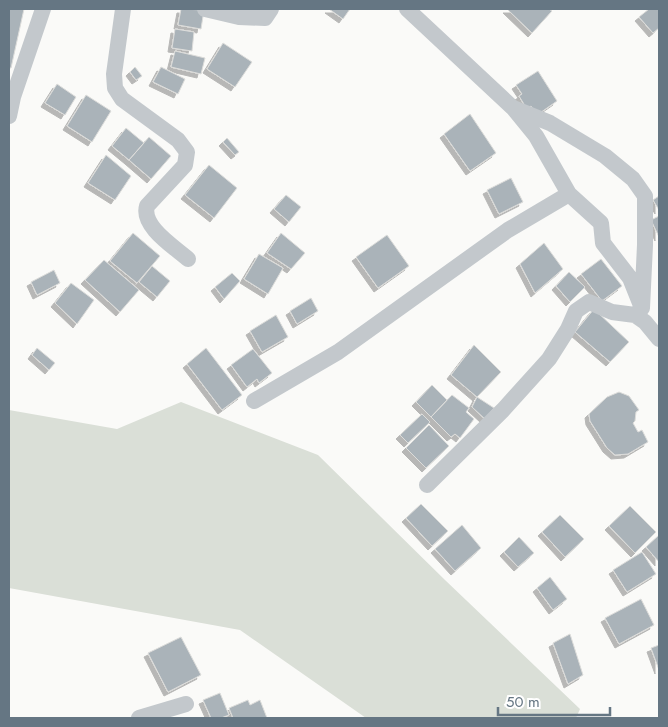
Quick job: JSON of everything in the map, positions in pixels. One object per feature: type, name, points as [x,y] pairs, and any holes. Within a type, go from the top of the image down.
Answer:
[{"type":"street","points":[[9,116],[13,97],[43,9]]},
{"type":"street","points":[[123,9],[114,74],[115,88],[122,99],[178,140],[187,152],[185,165],[147,206],[145,213],[150,226],[188,259]]},
{"type":"street","points":[[205,9],[239,17],[265,18],[271,9]]},
{"type":"street","points":[[407,9],[513,108],[536,136],[569,194],[600,223],[603,243],[630,278],[638,311],[659,339]]},
{"type":"street","points":[[513,108],[550,123],[605,156],[633,179],[645,196],[645,245],[638,311]]},
{"type":"street","points":[[254,401],[338,352],[508,230],[569,194]]},
{"type":"street","points":[[427,485],[503,410],[549,359],[568,329],[576,311],[589,302],[612,312],[638,311]]},
{"type":"street","points":[[139,718],[159,716],[186,704]]},
{"type":"shaded area","points":[[181,402],[318,455],[580,709],[576,718],[366,718],[240,630],[9,588],[9,410],[117,429]]},
{"type":"building","points":[[9,9],[24,9],[11,68],[9,68]]},
{"type":"building","points":[[181,9],[204,10],[201,29],[178,25]]},
{"type":"building","points":[[329,9],[350,9],[343,19]]},
{"type":"building","points":[[507,9],[549,9],[552,11],[532,33]]},
{"type":"building","points":[[649,9],[659,9],[659,28],[653,33],[639,17]]},
{"type":"building","points":[[175,29],[194,32],[192,51],[172,48]]},
{"type":"building","points":[[223,43],[252,62],[235,87],[207,69]]},
{"type":"building","points":[[175,51],[205,58],[201,74],[171,67]]},
{"type":"building","points":[[135,67],[142,76],[136,80],[130,72]]},
{"type":"building","points":[[161,67],[185,79],[178,94],[153,82]]},
{"type":"building","points":[[538,71],[557,101],[537,115],[531,106],[527,109],[519,96],[522,94],[516,85]]},
{"type":"building","points":[[57,84],[76,97],[65,115],[45,103]]},
{"type":"building","points":[[86,95],[111,111],[92,142],[67,126]]},
{"type":"building","points":[[470,114],[496,153],[470,171],[444,134]]},
{"type":"building","points":[[126,128],[144,143],[129,160],[112,146]]},
{"type":"building","points":[[149,137],[171,156],[151,179],[129,160]]},
{"type":"building","points":[[227,138],[239,152],[235,155],[223,142]]},
{"type":"building","points":[[106,155],[131,176],[115,200],[88,183]]},
{"type":"building","points":[[209,165],[237,188],[214,218],[185,195]]},
{"type":"building","points":[[511,178],[523,202],[499,214],[487,190]]},
{"type":"building","points":[[286,195],[301,207],[289,222],[274,209]]},
{"type":"building","points":[[659,196],[659,210],[653,200]]},
{"type":"building","points":[[659,216],[659,237],[651,220]]},
{"type":"building","points":[[133,233],[160,256],[137,283],[110,261]]},
{"type":"building","points":[[281,233],[305,253],[291,269],[267,253]]},
{"type":"building","points":[[387,235],[409,266],[378,288],[356,257]]},
{"type":"building","points":[[544,243],[563,269],[535,293],[520,264]]},
{"type":"building","points":[[259,254],[283,268],[268,294],[244,279]]},
{"type":"building","points":[[601,259],[622,286],[602,301],[581,274]]},
{"type":"building","points":[[104,260],[139,290],[120,312],[85,280]]},
{"type":"building","points":[[152,266],[170,281],[157,297],[139,282]]},
{"type":"building","points":[[54,270],[60,283],[37,295],[31,282]]},
{"type":"building","points":[[569,272],[585,287],[570,302],[556,286]]},
{"type":"building","points":[[232,273],[240,281],[224,299],[215,287]]},
{"type":"building","points":[[71,283],[94,300],[77,324],[55,303]]},
{"type":"building","points":[[311,298],[318,311],[297,324],[290,311]]},
{"type":"building","points":[[594,309],[629,342],[610,362],[575,332]]},
{"type":"building","points":[[276,315],[288,337],[262,352],[250,331]]},
{"type":"building","points":[[474,345],[501,372],[477,397],[451,375]]},
{"type":"building","points":[[37,348],[55,363],[49,370],[32,355]]},
{"type":"building","points":[[206,348],[242,395],[222,410],[187,364]]},
{"type":"building","points":[[253,349],[272,373],[259,383],[257,379],[247,387],[231,365]]},
{"type":"building","points":[[432,385],[447,400],[431,417],[416,402]]},
{"type":"building","points":[[619,392],[629,396],[639,410],[636,412],[633,423],[638,432],[642,430],[648,442],[628,454],[615,455],[607,448],[590,421],[589,414],[607,397]]},
{"type":"building","points":[[452,395],[469,408],[466,412],[474,419],[460,438],[455,434],[451,437],[431,417]]},
{"type":"building","points":[[477,397],[494,408],[485,419],[472,407]]},
{"type":"building","points":[[422,414],[430,422],[408,443],[400,435]]},
{"type":"building","points":[[429,425],[449,446],[426,468],[406,448]]},
{"type":"building","points":[[421,504],[448,531],[432,546],[406,518]]},
{"type":"building","points":[[630,506],[656,532],[635,553],[609,526]]},
{"type":"building","points":[[560,515],[584,539],[565,557],[542,532]]},
{"type":"building","points":[[462,525],[481,548],[455,571],[435,549]]},
{"type":"building","points":[[659,535],[659,562],[646,547]]},
{"type":"building","points":[[519,537],[534,553],[518,567],[504,552]]},
{"type":"building","points":[[642,552],[656,574],[627,592],[613,570]]},
{"type":"building","points":[[550,577],[567,599],[553,610],[537,588]]},
{"type":"building","points":[[641,599],[654,625],[619,644],[605,618]]},
{"type":"building","points":[[570,634],[583,675],[568,684],[553,643]]},
{"type":"building","points":[[181,637],[201,675],[168,692],[148,653]]},
{"type":"building","points":[[659,645],[659,670],[651,648]]},
{"type":"building","points":[[220,693],[229,715],[221,718],[211,718],[203,700]]},
{"type":"building","points":[[248,700],[250,705],[260,700],[267,718],[233,718],[229,708]]}]
